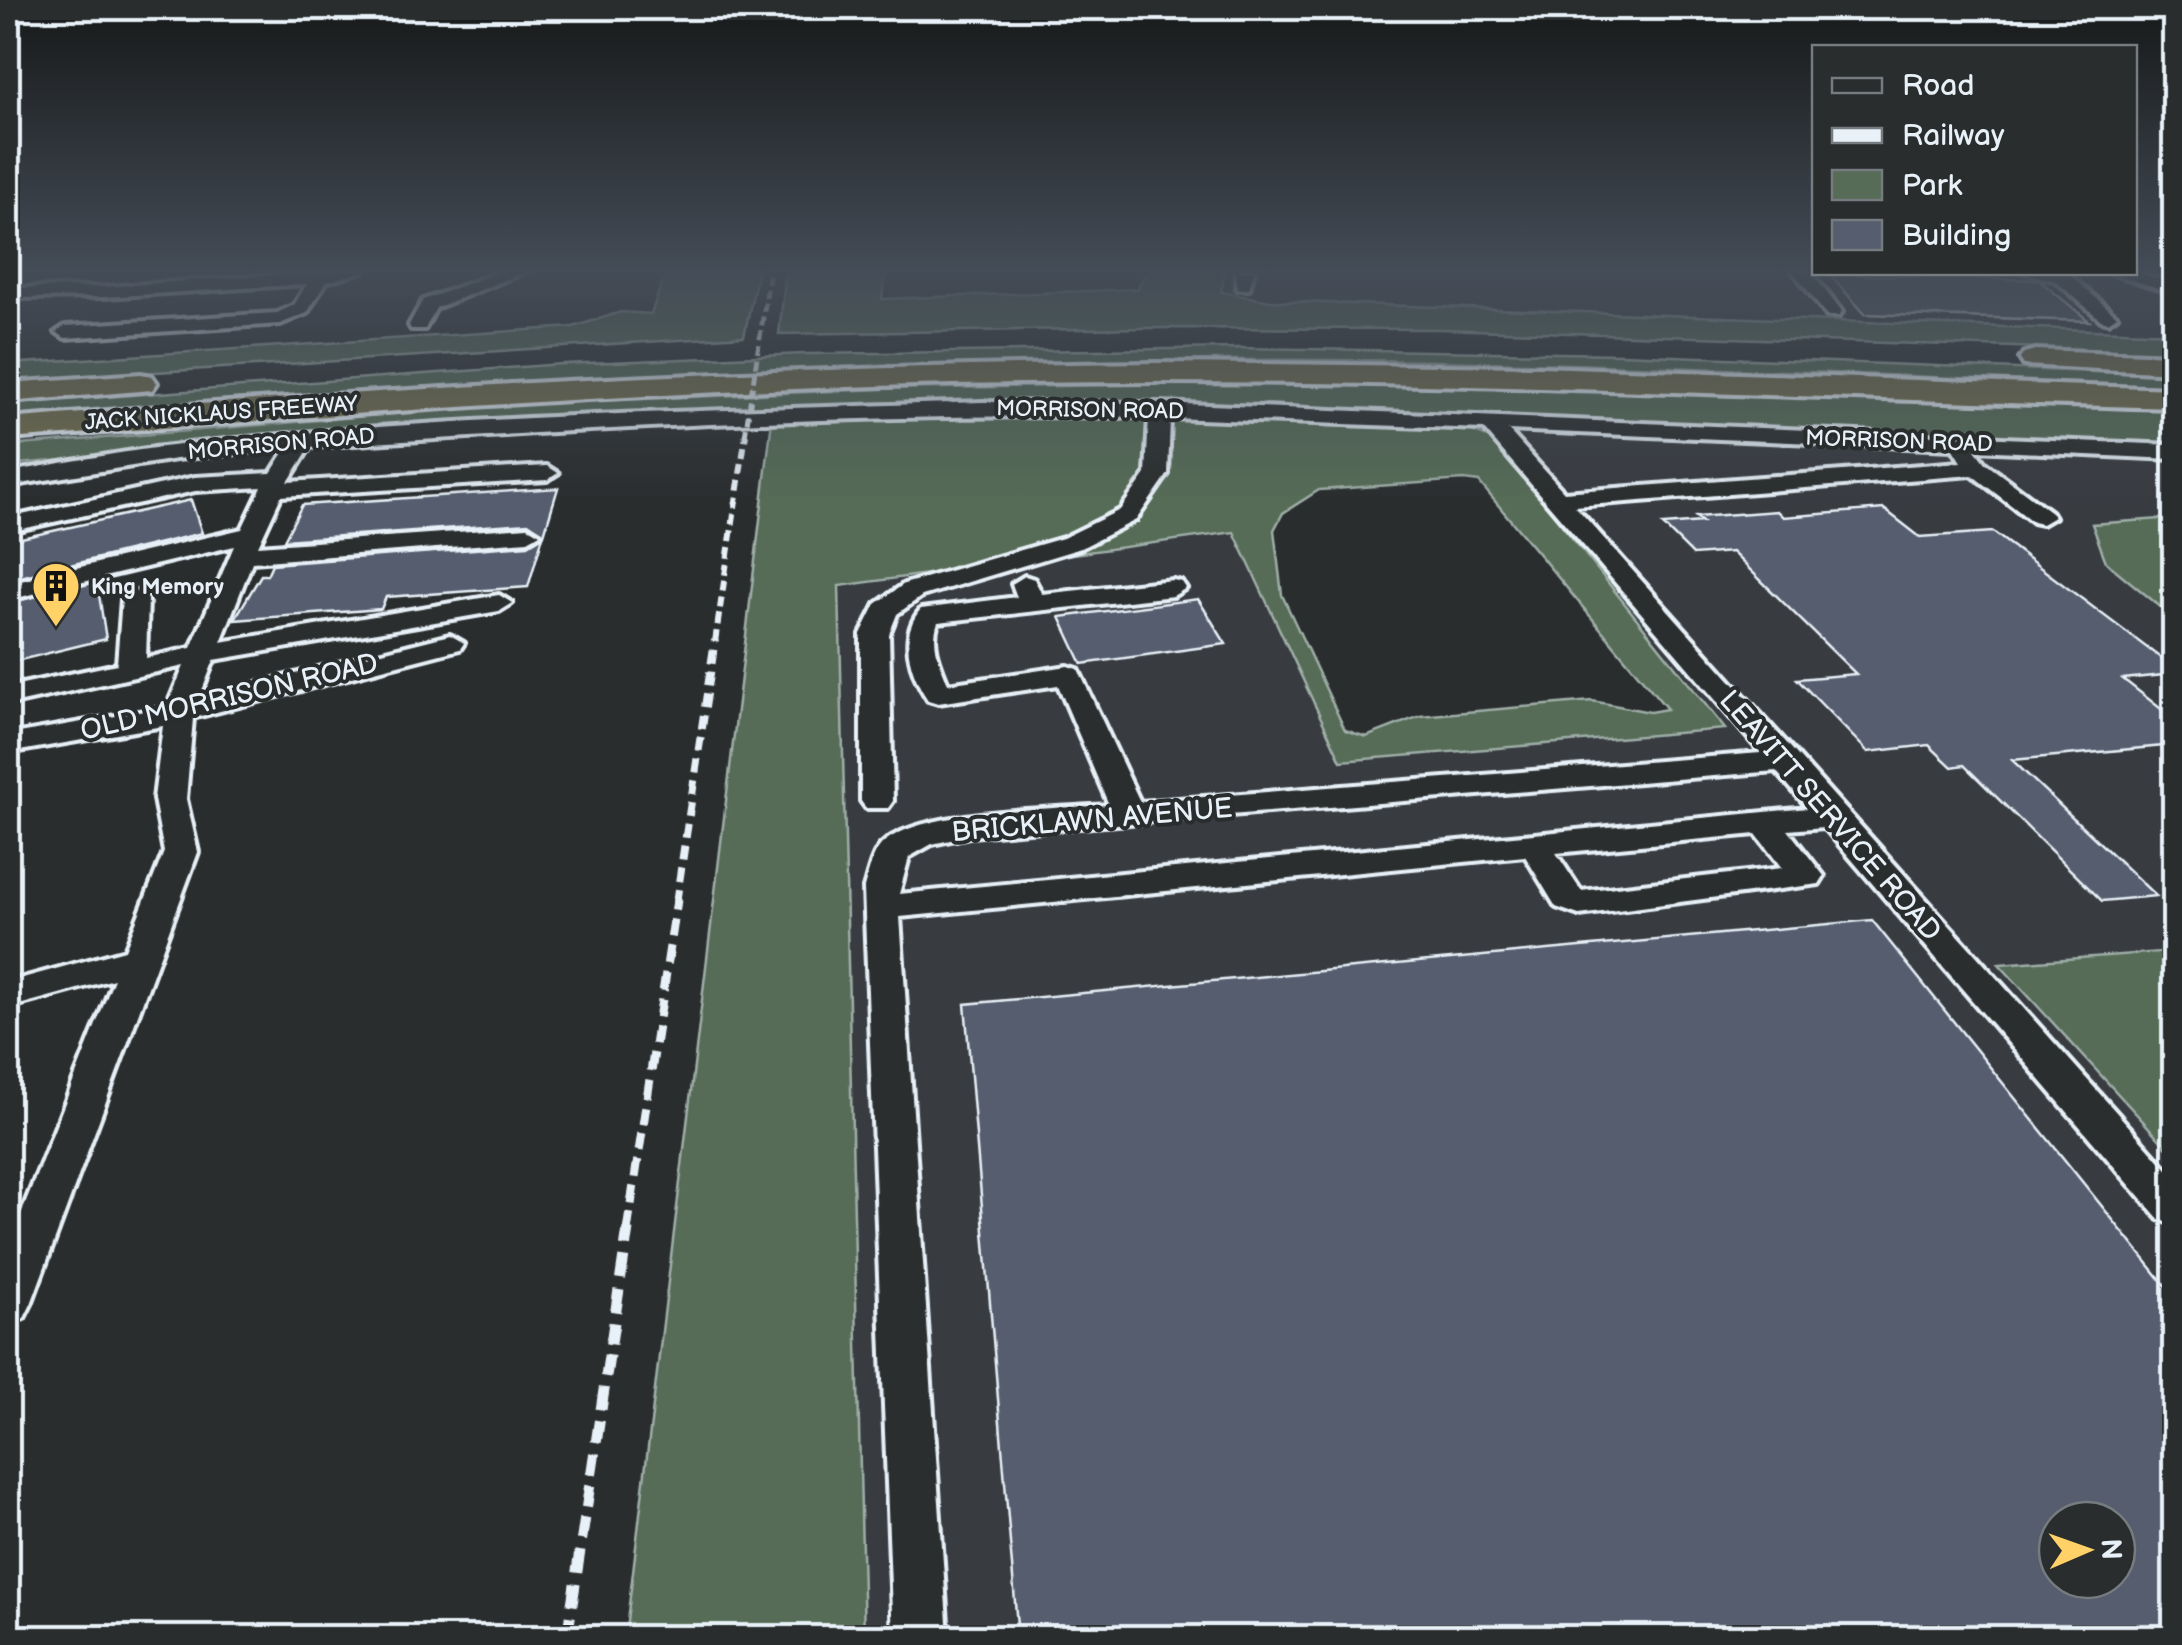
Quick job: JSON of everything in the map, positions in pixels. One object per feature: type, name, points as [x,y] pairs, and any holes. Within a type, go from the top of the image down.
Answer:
[{"type":"highway","points":[[2000,358],[2174,364]]},
{"type":"highway","name":"JACK NICKLAUS FREEWAY","points":[[8,429],[278,407],[666,385],[1155,372],[1642,378],[2174,399]]},
{"type":"highway","name":"JACK NICKLAUS FREEWAY","points":[[8,393],[166,381]]},
{"type":"highway","points":[[8,440],[183,422],[278,407]]},
{"type":"street","name":"MORRISON ROAD","points":[[8,480],[176,452],[303,440],[821,412],[1160,409],[2174,452]]},
{"type":"street","points":[[877,801],[875,634],[884,610],[914,590],[1072,542],[1128,515],[1156,474],[1160,409]]},
{"type":"street","name":"LEAVITT SERVICE ROAD","points":[[1490,423],[2174,1206]]},
{"type":"street","points":[[8,1304],[181,852],[170,800],[179,712],[247,545],[275,485],[303,440]]},
{"type":"street","points":[[1957,442],[1977,468],[2042,517]]},
{"type":"street","points":[[1556,500],[1977,468]]},
{"type":"street","points":[[8,525],[195,484],[275,485],[547,474]]},
{"type":"street","points":[[8,592],[247,545],[528,534]]},
{"type":"street","points":[[1019,560],[1033,603]]},
{"type":"street","points":[[1130,814],[1068,675],[938,694],[919,634],[923,620],[930,615],[1173,588]]},
{"type":"street","points":[[131,669],[135,599]]},
{"type":"street","points":[[8,696],[202,654],[499,603]]},
{"type":"street","name":"OLD MORRISON ROAD","points":[[8,744],[130,725],[450,642]]},
{"type":"street","name":"BRICKLAWN AVENUE","points":[[920,1638],[881,888],[894,851],[922,834],[968,826],[1783,760]]},
{"type":"street","points":[[882,906],[1832,816]]},
{"type":"street","points":[[1534,844],[1568,899],[1579,903],[1807,876],[1764,822]]},
{"type":"street","points":[[8,994],[141,959]]},
{"type":"shaded area","points":[[1474,415],[2174,446],[2174,518],[2092,525],[2106,562],[2174,618],[2174,951],[2000,965],[2174,1155],[2174,1637],[864,1637],[838,586],[1234,532],[1342,761],[1724,729]]},
{"type":"green space","points":[[256,348],[552,348],[8,381],[8,364]]},
{"type":"green space","points":[[1238,348],[1621,354],[2174,375],[2174,387],[1575,364],[1336,360],[1065,362],[762,370],[460,385],[8,419],[8,404],[562,364],[804,354]]},
{"type":"green space","points":[[2039,348],[2174,348],[2174,352]]},
{"type":"green space","points":[[1179,384],[1502,386],[2174,410],[2174,446],[1259,404],[1100,402],[659,411],[481,422],[8,465],[8,446],[500,405],[882,389]]},
{"type":"green space","points":[[1095,413],[1462,427],[1493,439],[1725,729],[1341,761],[1234,532],[839,586],[864,1637],[625,1638],[772,420]],"holes":[[[1479,482],[1667,709],[1650,712],[1592,701],[1420,716],[1366,737],[1345,730],[1282,595],[1274,530],[1283,513],[1319,490]]]},
{"type":"green space","points":[[2174,518],[2174,618],[2106,562],[2092,524]]},
{"type":"green space","points":[[2174,951],[2174,1155],[1999,964]]},
{"type":"building","points":[[558,488],[544,534],[528,523],[284,540],[302,505]]},
{"type":"building","points":[[191,500],[202,533],[8,580],[8,541]]},
{"type":"building","points":[[1884,509],[1920,537],[1993,532],[2174,668],[2174,674],[2123,679],[2174,719],[2174,745],[2012,760],[2156,896],[2102,901],[1964,765],[1952,767],[1929,745],[1868,752],[1797,679],[1856,674],[1732,552],[1693,555],[1663,525],[1702,522],[1696,517],[1777,511],[1783,517]]},
{"type":"building","points":[[543,536],[528,587],[386,597],[381,609],[234,620],[272,564],[528,545]]},
{"type":"building","name":"King Memory","points":[[97,582],[106,639],[8,663],[8,603]]},
{"type":"building","points":[[1198,599],[1226,644],[1082,664],[1060,617]]},
{"type":"building","points":[[1872,920],[2174,1296],[2174,1638],[1018,1638],[965,1004]]},
{"type":"railway","points":[[745,436],[758,348]]},
{"type":"railway","points":[[715,642],[746,434]]},
{"type":"railway","points":[[676,903],[715,640]]},
{"type":"railway","points":[[627,1231],[677,900]]},
{"type":"railway","points":[[567,1638],[628,1229]]},
{"type":"place","name":"King Memory","points":[[56,628]]}]
